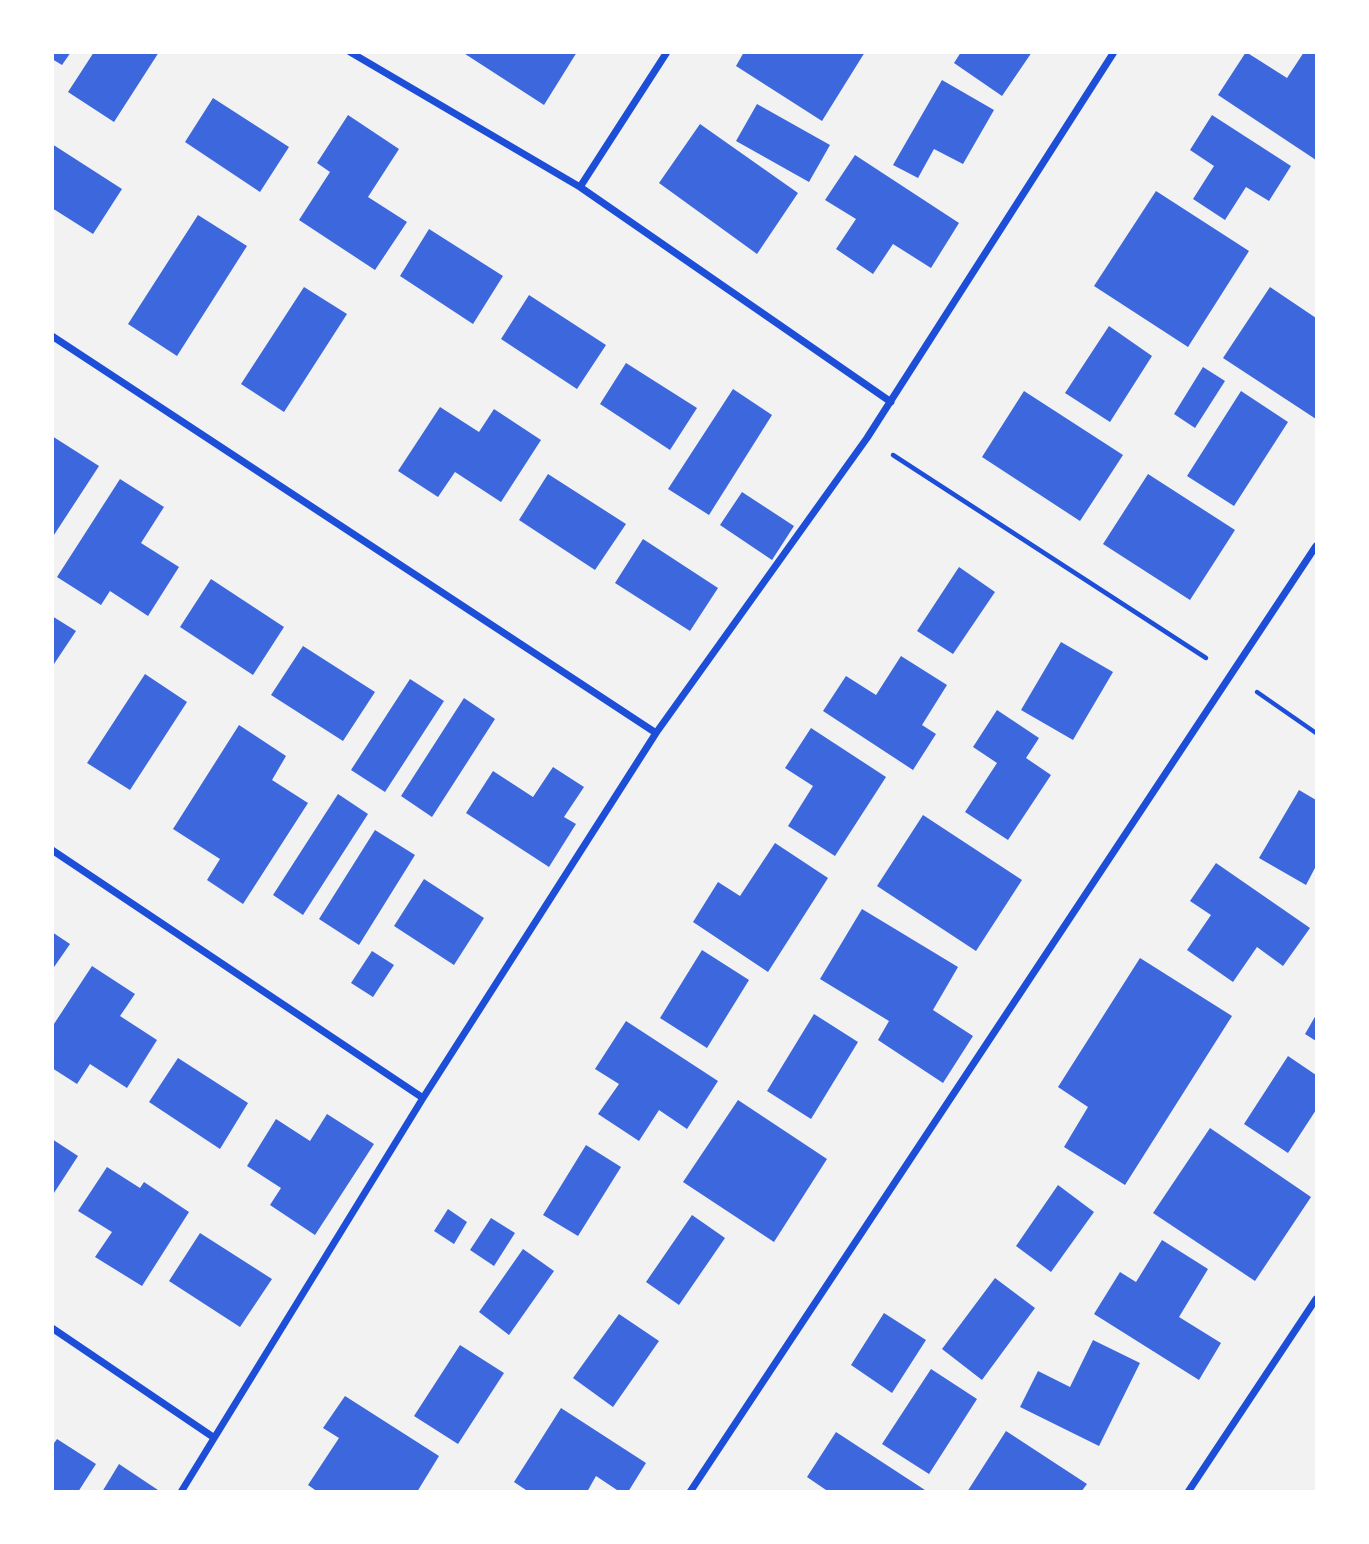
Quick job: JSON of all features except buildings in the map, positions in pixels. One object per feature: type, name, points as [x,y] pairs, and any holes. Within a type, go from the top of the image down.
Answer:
[{"type":"street","points":[[350,52],[580,187],[891,402]]},
{"type":"street","points":[[580,187],[667,52]]},
{"type":"street","points":[[181,1492],[423,1098],[656,733],[867,438],[1114,52]]},
{"type":"street","points":[[52,336],[656,733]]},
{"type":"street","points":[[690,1492],[1317,546]]},
{"type":"street","points":[[52,850],[423,1098]]},
{"type":"street","points":[[1188,1492],[1317,1299]]},
{"type":"street","points":[[52,1328],[213,1437]]},
{"type":"path","points":[[867,438],[1317,733]]}]
